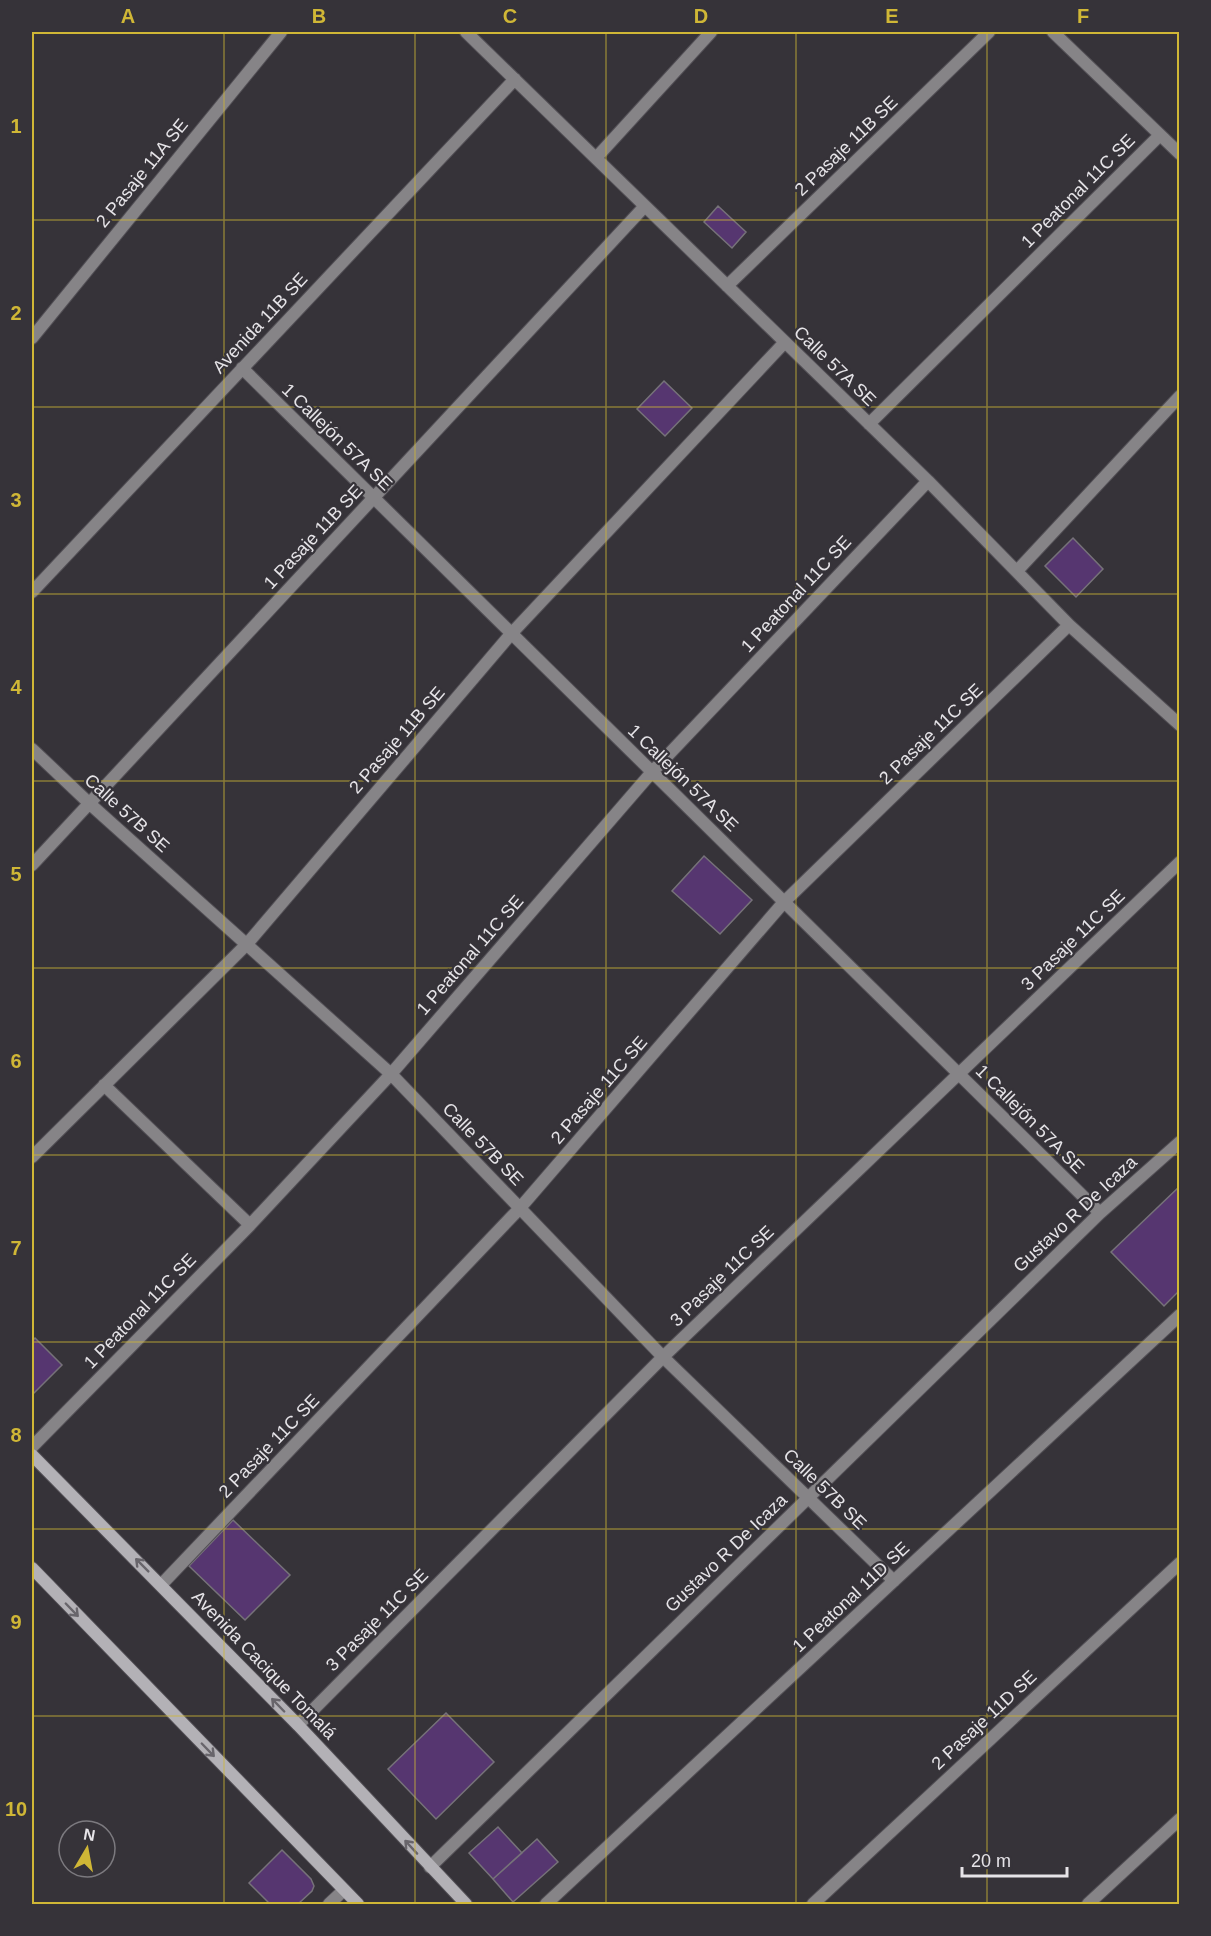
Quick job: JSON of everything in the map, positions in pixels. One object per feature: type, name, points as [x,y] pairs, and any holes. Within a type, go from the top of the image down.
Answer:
[{"type":"main road","name":"Avenida Cacique Tomalá","points":[[32,1455],[298,1725],[466,1905]]},
{"type":"main road","points":[[32,1568],[358,1905]]},
{"type":"street","name":"2 Pasaje 11A SE","points":[[32,338],[281,32]]},
{"type":"street","name":"Calle 57A SE","points":[[465,32],[928,481],[1069,625],[1178,722]]},
{"type":"street","points":[[596,158],[711,32]]},
{"type":"street","name":"2 Pasaje 11B SE","points":[[727,286],[989,32]]},
{"type":"street","points":[[1053,32],[1179,154]]},
{"type":"street","name":"Avenida 11B SE","points":[[32,592],[514,79]]},
{"type":"street","name":"1 Peatonal 11C SE","points":[[869,424],[1160,135]]},
{"type":"street","name":"1 Pasaje 11B SE","points":[[32,865],[645,206]]},
{"type":"street","name":"2 Pasaje 11B SE","points":[[32,1157],[247,944],[511,634],[785,342]]},
{"type":"street","name":"1 Callejón 57A SE","points":[[242,368],[1100,1213]]},
{"type":"street","points":[[1017,571],[1179,396]]},
{"type":"street","name":"1 Peatonal 11C SE","points":[[32,1447],[250,1225],[391,1074],[652,772],[928,481]]},
{"type":"street","name":"2 Pasaje 11C SE","points":[[161,1585],[520,1208],[784,902],[1069,625]]},
{"type":"street","name":"Calle 57B SE","points":[[32,749],[90,804],[391,1074],[663,1357],[894,1581]]},
{"type":"street","name":"3 Pasaje 11C SE","points":[[298,1725],[663,1357],[1179,862]]},
{"type":"street","points":[[104,1085],[250,1225]]},
{"type":"street","name":"Gustavo R De Icaza","points":[[430,1867],[1100,1213],[1179,1142]]},
{"type":"street","name":"1 Peatonal 11D SE","points":[[546,1905],[1179,1315]]},
{"type":"street","name":"2 Pasaje 11D SE","points":[[813,1905],[1179,1563]]},
{"type":"street","points":[[1088,1905],[1179,1819]]},
{"type":"street","points":[[329,1905],[344,1890]]},
{"type":"building","points":[[718,206],[746,232],[732,248],[704,222]]},
{"type":"building","points":[[664,381],[692,408],[665,436],[637,409]]},
{"type":"building","points":[[1073,538],[1103,569],[1076,597],[1045,566]]},
{"type":"building","points":[[704,856],[752,900],[720,934],[672,891]]},
{"type":"building","points":[[1180,1186],[1180,1290],[1164,1306],[1111,1252]]},
{"type":"building","points":[[35,1338],[62,1365],[32,1395],[32,1341]]},
{"type":"building","points":[[233,1520],[290,1575],[245,1620],[189,1566]]},
{"type":"building","points":[[446,1713],[494,1762],[436,1819],[388,1769]]},
{"type":"building","points":[[498,1827],[522,1853],[493,1879],[469,1853]]},
{"type":"building","points":[[537,1839],[558,1862],[513,1902],[493,1879]]},
{"type":"building","points":[[282,1850],[311,1879],[314,1886],[312,1891],[298,1904],[270,1904],[249,1883]]}]
